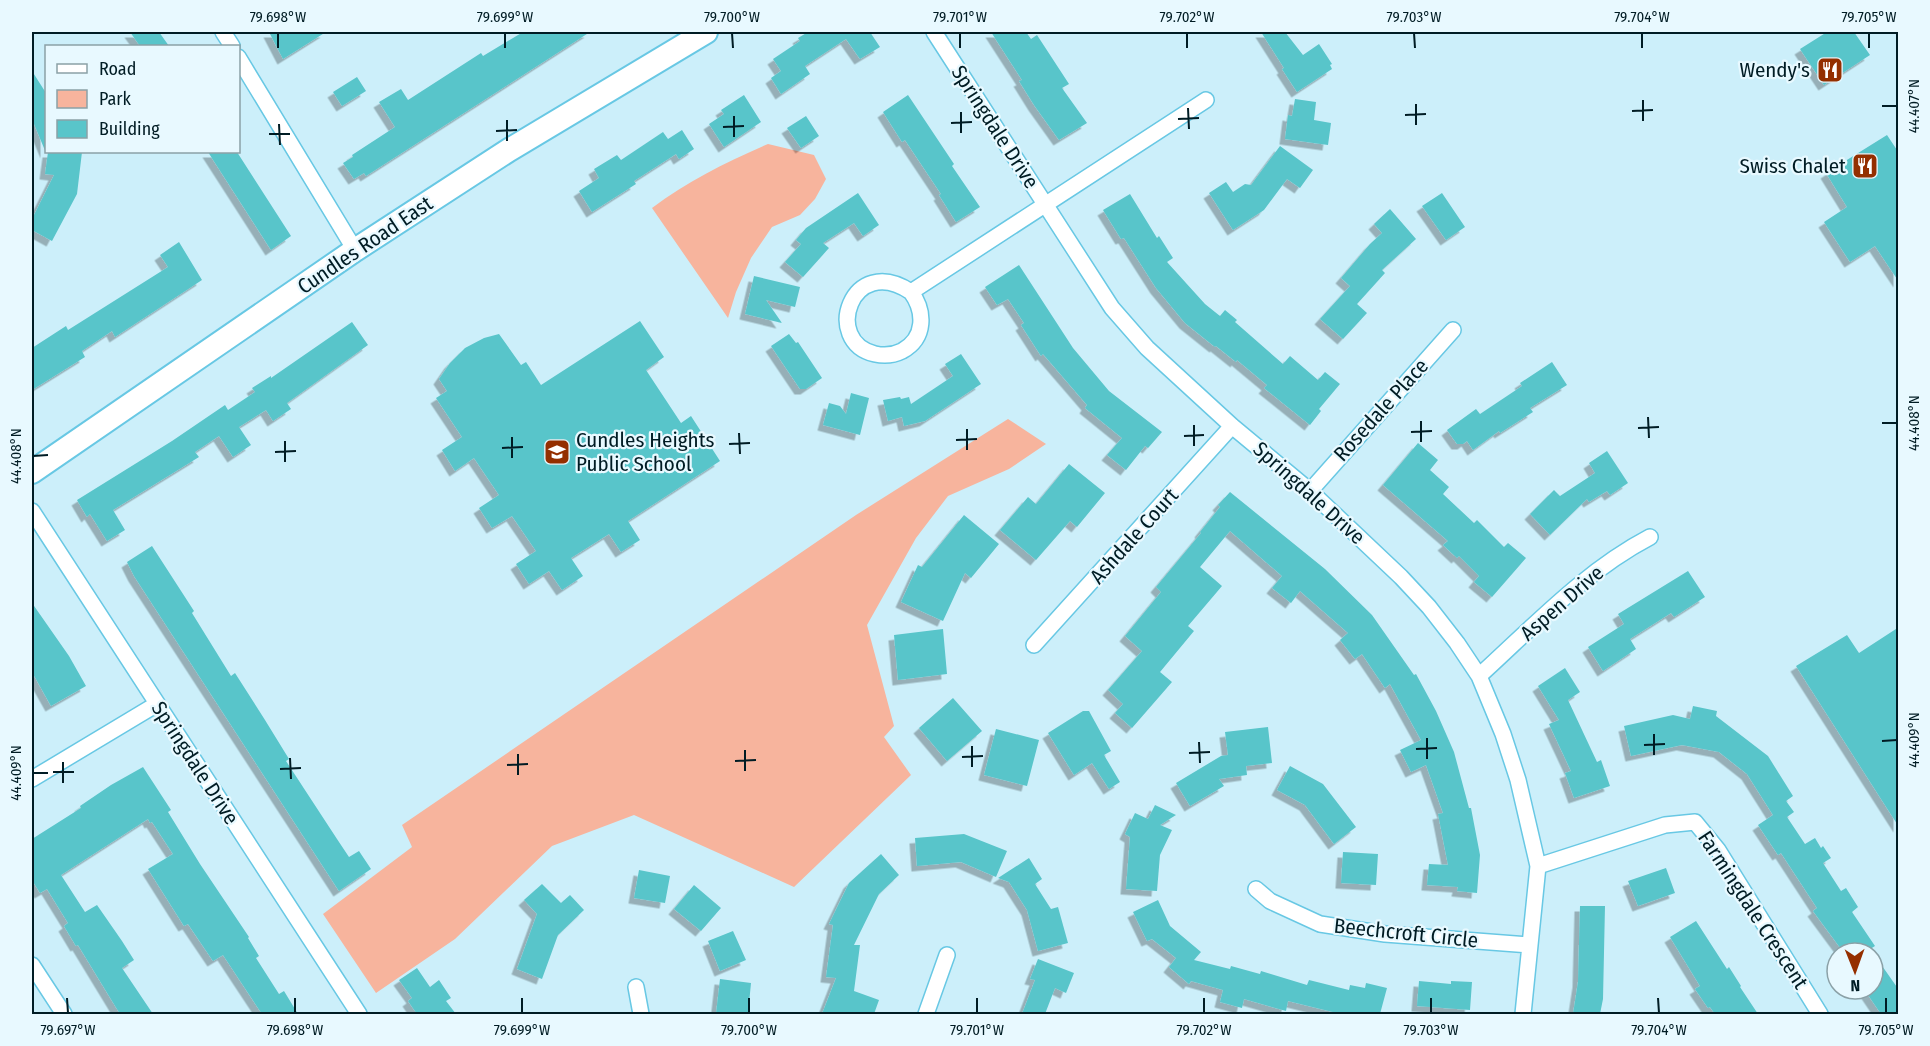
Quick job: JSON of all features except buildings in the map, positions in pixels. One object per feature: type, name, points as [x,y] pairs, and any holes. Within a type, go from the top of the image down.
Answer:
[{"type":"main road","name":"Cundles Road East","points":[[32,472],[355,250],[509,150],[706,32]]},
{"type":"street","points":[[223,32],[231,45]]},
{"type":"street","name":"Springdale Drive","points":[[934,32],[1112,308],[1126,326],[1232,426],[1310,491],[1401,577],[1429,607],[1479,676],[1503,734],[1518,780],[1538,866],[1523,1014]]},
{"type":"street","points":[[240,60],[355,250]]},
{"type":"street","points":[[911,292],[1206,100]]},
{"type":"street","points":[[883,280],[898,283],[911,292],[922,313],[921,325],[914,341],[904,350],[881,355],[871,353],[855,342],[848,328],[847,315],[849,304],[858,291],[868,284],[883,280]]},
{"type":"street","name":"Rosedale Place","points":[[1310,491],[1453,330]]},
{"type":"street","name":"Ashdale Court","points":[[1034,645],[1232,426]]},
{"type":"street","name":"Springdale Drive","points":[[32,511],[359,1014]]},
{"type":"street","name":"Aspen Drive","points":[[1479,676],[1573,590],[1602,567],[1650,537]]},
{"type":"street","points":[[32,779],[157,704]]},
{"type":"street","name":"Farmingdale Crescent","points":[[1538,866],[1665,825],[1695,822],[1718,850],[1820,1014]]},
{"type":"street","name":"Beechcroft Circle","points":[[1256,889],[1270,901],[1320,924],[1385,934],[1530,945]]},
{"type":"street","points":[[926,1014],[947,955]]},
{"type":"street","points":[[32,965],[64,1014]]},
{"type":"street","points":[[636,987],[641,1014]]},
{"type":"green space","points":[[768,144],[814,155],[826,179],[815,199],[800,215],[772,227],[751,258],[736,292],[728,318],[652,208],[679,189],[708,173]]},
{"type":"green space","points":[[1008,419],[1046,444],[1009,469],[948,496],[916,538],[867,625],[894,726],[884,737],[911,775],[794,887],[634,815],[552,846],[455,939],[376,993],[323,914],[412,847],[402,825],[856,515]]},
{"type":"place","name":"Wendy's","points":[[1830,70]]},
{"type":"place","name":"Swiss Chalet","points":[[1865,166]]},
{"type":"place","name":"Cundles Heights Public School","points":[[557,452]]}]
